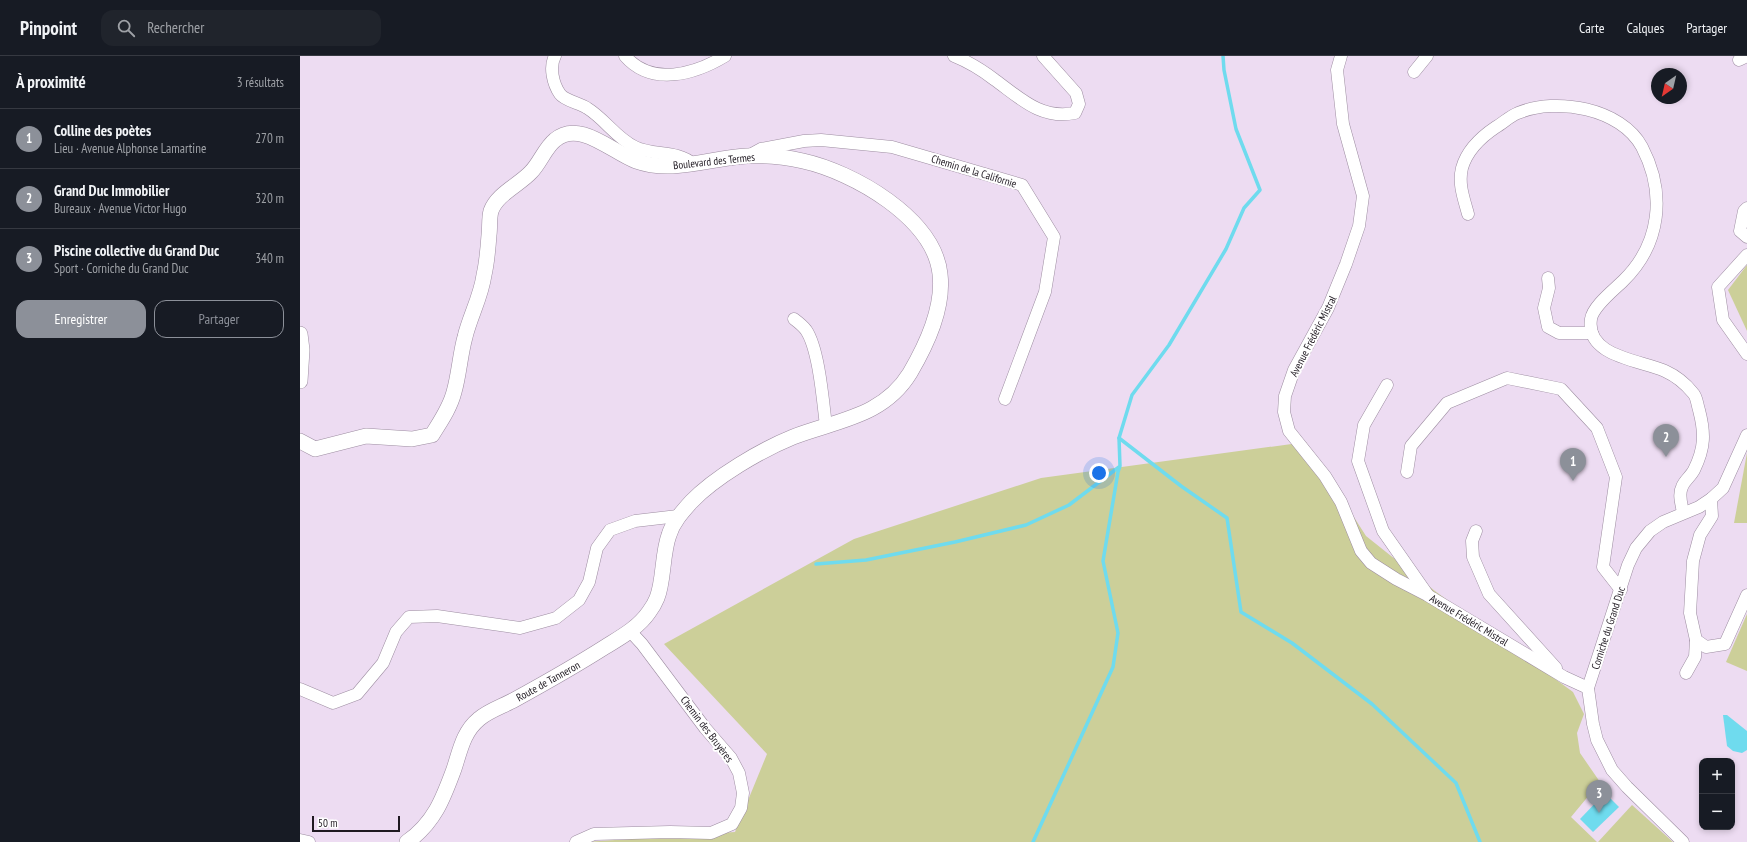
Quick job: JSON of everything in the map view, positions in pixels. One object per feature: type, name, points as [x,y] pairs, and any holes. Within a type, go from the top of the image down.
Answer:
[{"type":"street","points":[[555,56],[552,62],[554,83],[561,95],[588,108],[615,133],[635,148],[686,158],[693,164]]},
{"type":"street","points":[[624,56],[630,62],[645,70],[662,76],[699,70],[726,56]]},
{"type":"street","points":[[954,56],[971,63],[1026,103],[1045,112],[1061,116],[1075,113],[1079,104],[1076,94],[1043,56]]},
{"type":"street","name":"Avenue Frédéric Mistral","points":[[1341,56],[1337,70],[1343,124],[1363,196],[1359,226],[1346,264],[1328,308],[1294,370],[1285,396],[1284,412],[1289,431],[1325,476],[1341,502],[1361,551],[1371,563],[1564,677],[1588,688]]},
{"type":"street","points":[[1414,72],[1427,56]]},
{"type":"street","points":[[1468,214],[1465,198],[1460,185],[1462,167],[1470,151],[1481,137],[1518,113],[1548,106],[1572,106],[1615,120],[1641,145],[1652,171],[1658,208],[1653,236],[1645,253],[1633,271],[1602,301],[1591,318],[1592,333],[1607,351],[1624,358],[1664,370],[1681,380],[1695,395],[1704,427],[1704,445],[1694,471],[1682,488],[1680,497],[1683,513]]},
{"type":"street","name":"Boulevard des Termes","points":[[300,441],[315,449],[366,436],[412,439],[432,435],[442,420],[454,394],[466,334],[483,285],[488,254],[491,210],[499,199],[531,172],[556,138],[576,133],[591,136],[619,153],[652,166],[693,164],[748,156],[781,157],[806,161],[840,174],[890,202],[909,218],[924,236],[936,258],[940,270],[937,310],[926,343],[900,386],[889,398],[873,409],[855,417],[796,436],[766,448],[728,472],[696,497],[678,516]]},
{"type":"street","name":"Chemin de la Californie","points":[[748,156],[761,149],[804,141],[821,140],[892,147],[1022,185],[1054,237],[1045,292],[1005,399]]},
{"type":"street","points":[[1747,208],[1744,211],[1740,231],[1747,237]]},
{"type":"street","points":[[1747,255],[1718,287],[1724,320],[1747,354]]},
{"type":"street","points":[[1548,278],[1549,288],[1544,308],[1548,327],[1559,333],[1592,333]]},
{"type":"street","points":[[794,319],[806,330],[812,344],[818,372],[826,426]]},
{"type":"street","points":[[300,334],[302,350],[300,381]]},
{"type":"street","points":[[1407,472],[1411,446],[1446,403],[1508,378],[1561,389],[1597,428],[1616,477],[1603,568],[1620,590]]},
{"type":"street","points":[[1387,385],[1364,425],[1358,461],[1383,531],[1427,595]]},
{"type":"street","name":"Corniche du Grand Duc","points":[[1683,842],[1627,787],[1606,759],[1597,740],[1593,724],[1588,688],[1620,590],[1636,548],[1650,531],[1663,522],[1699,507],[1723,488],[1747,435]]},
{"type":"street","points":[[1686,673],[1696,657],[1696,640],[1690,613],[1693,561],[1700,535],[1712,516],[1711,499]]},
{"type":"street","points":[[300,689],[333,703],[357,694],[383,663],[396,632],[409,617],[437,616],[520,628],[556,618],[579,600],[589,582],[597,548],[610,530],[635,521],[678,516]]},
{"type":"street","name":"Route de Tanneron","points":[[407,842],[428,825],[442,801],[455,766],[461,744],[467,732],[479,718],[560,675],[630,631],[646,617],[658,598],[669,534],[678,516]]},
{"type":"street","points":[[1476,531],[1472,541],[1473,557],[1489,594],[1564,677]]},
{"type":"street","points":[[1696,640],[1706,647],[1725,644],[1747,596]]},
{"type":"street","name":"Chemin des Bruyères","points":[[576,842],[594,834],[670,832],[711,833],[732,824],[741,808],[743,793],[739,773],[731,758],[705,728],[642,644],[630,631]]},
{"type":"street","points":[[300,840],[309,842]]},
{"type":"green space","points":[[1747,265],[1747,331],[1728,290]]},
{"type":"green space","points":[[1306,442],[1366,536],[1435,591],[1573,692],[1584,714],[1577,733],[1580,753],[1600,782],[1571,817],[1597,842],[585,842],[735,832],[767,754],[664,644],[854,539],[1041,478]]},
{"type":"green space","points":[[1747,453],[1747,523],[1734,523]]},
{"type":"green space","points":[[1747,614],[1747,671],[1726,662]]},
{"type":"green space","points":[[1632,805],[1673,842],[1598,842]]},
{"type":"water","points":[[1723,715],[1727,715],[1747,731],[1747,750],[1742,753],[1733,751],[1727,746]]},
{"type":"water","points":[[1605,793],[1619,807],[1593,832],[1580,819]]},
{"type":"waterway","points":[[1033,842],[1113,667],[1118,633],[1103,561],[1120,466],[1119,438],[1132,395],[1169,345],[1226,249],[1244,208],[1260,190],[1236,129],[1224,70],[1223,56]]},
{"type":"waterway","points":[[1119,438],[1181,486],[1227,518],[1241,612],[1292,643],[1372,704],[1456,783],[1480,842]]},
{"type":"waterway","points":[[816,564],[866,560],[955,542],[1026,525],[1069,505],[1119,467]]},
{"type":"place","name":"Grand Duc Immobilier","points":[[1666,457]]},
{"type":"place","name":"Colline des poètes","points":[[1573,481]]},
{"type":"place","name":"Piscine collective du Grand Duc","points":[[1599,813]]}]
